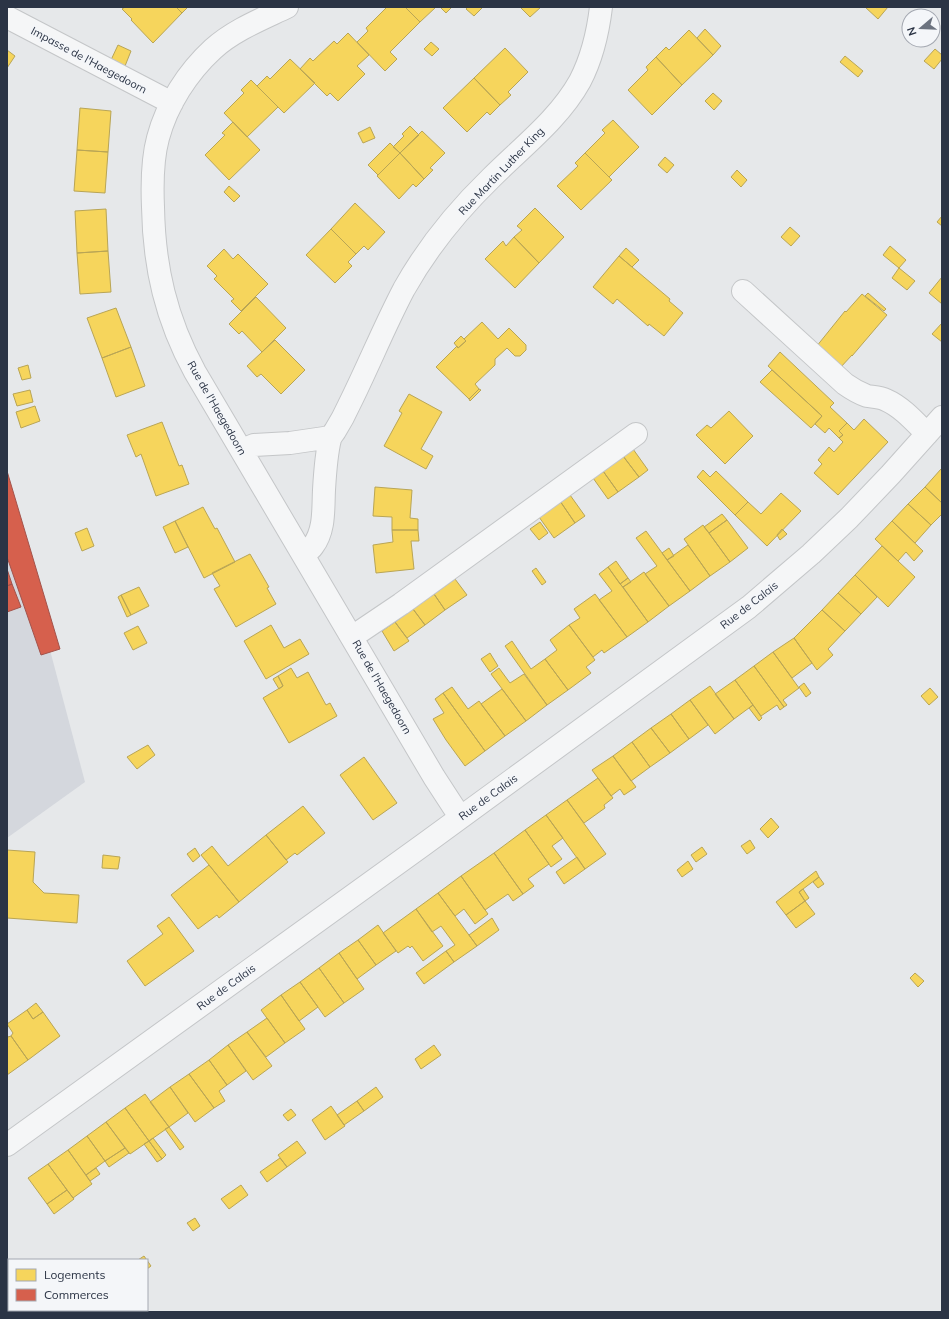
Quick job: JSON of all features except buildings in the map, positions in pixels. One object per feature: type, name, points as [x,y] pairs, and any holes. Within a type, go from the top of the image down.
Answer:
[{"type":"street","name":"Rue de l'Haegedoorn","points":[[287,7],[234,33],[213,49],[191,72],[172,104],[158,137],[153,173],[153,218],[157,266],[169,314],[185,354],[434,777],[460,817]]},
{"type":"street","name":"Rue Martin Luther King","points":[[304,554],[313,546],[321,530],[323,519],[324,481],[331,437],[349,405],[395,307],[409,281],[431,249],[473,196],[550,121],[570,97],[580,81],[594,46],[602,7]]},
{"type":"street","name":"Impasse de l'Haegedoorn","points":[[7,17],[172,104]]},
{"type":"street","points":[[743,291],[845,384],[861,393],[884,399],[892,403],[927,434]]},
{"type":"street","name":"Rue de Calais","points":[[7,1145],[725,625],[771,589],[849,518],[942,417]]},
{"type":"street","points":[[352,637],[401,604],[636,434]]},
{"type":"street","points":[[242,450],[254,444],[290,443],[331,437]]},
{"type":"shaded area","points":[[7,488],[85,782],[7,838]]}]
